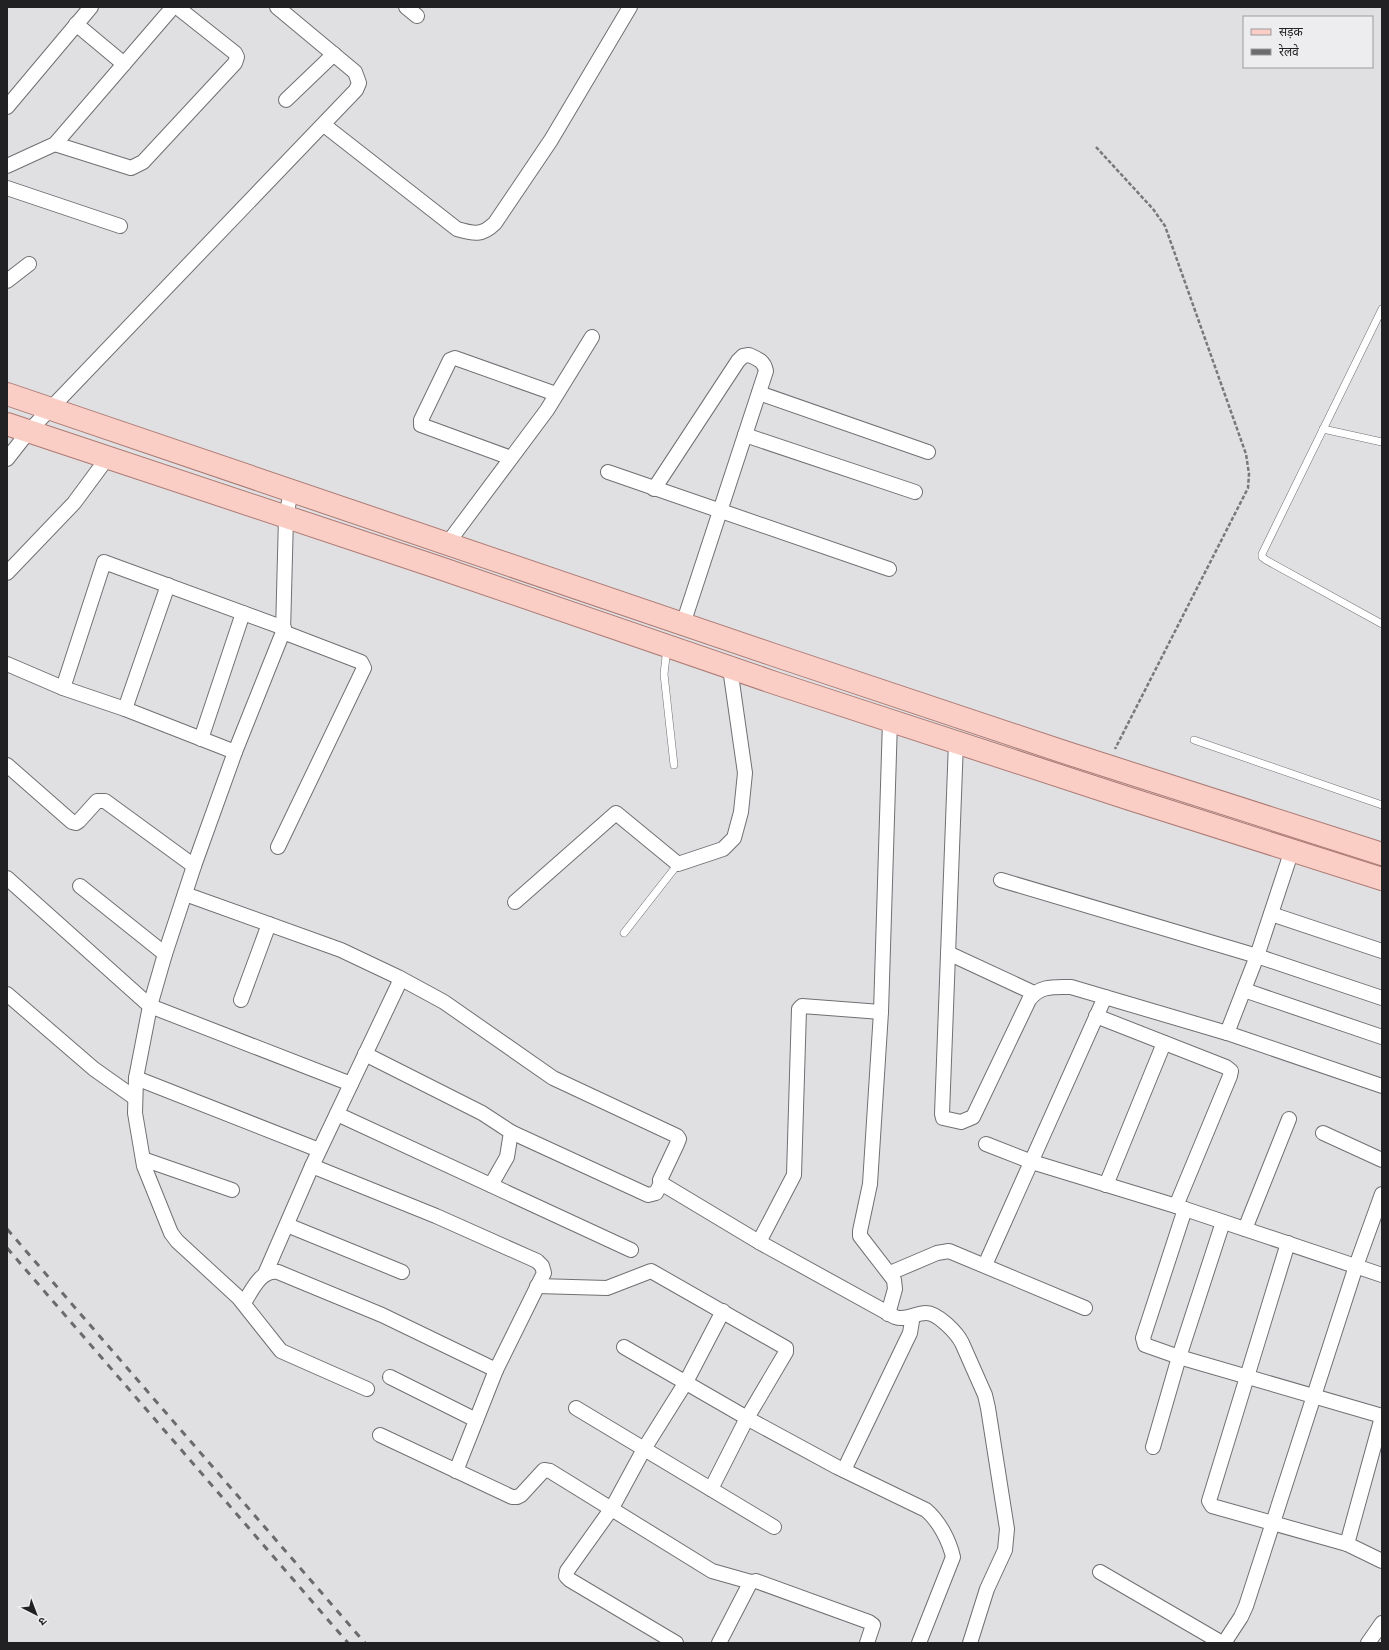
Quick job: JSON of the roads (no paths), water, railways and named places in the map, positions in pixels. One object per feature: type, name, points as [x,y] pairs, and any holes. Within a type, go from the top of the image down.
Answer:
[{"type":"main road","points":[[7,394],[291,492],[1107,766],[1382,854]]},
{"type":"main road","points":[[7,424],[890,721],[1382,878]]},
{"type":"street","points":[[7,107],[91,7]]},
{"type":"street","points":[[7,166],[55,144],[173,7]]},
{"type":"street","points":[[55,144],[131,168],[137,166],[143,162],[235,63],[237,57],[235,53],[177,7]]},
{"type":"street","points":[[7,459],[29,431],[356,90],[359,83],[355,72],[277,7]]},
{"type":"street","points":[[406,7],[417,16]]},
{"type":"street","points":[[324,125],[457,229],[469,233],[479,233],[488,230],[495,223],[551,140],[630,7]]},
{"type":"street","points":[[76,24],[124,64]]},
{"type":"street","points":[[286,100],[334,54]]},
{"type":"street","points":[[7,188],[120,226]]},
{"type":"street","points":[[7,281],[29,264]]},
{"type":"street","points":[[448,544],[556,394],[592,337]]},
{"type":"street","points":[[654,489],[738,361],[743,356],[750,355],[760,359],[765,365],[766,371],[683,624]]},
{"type":"street","points":[[511,458],[424,426],[420,423],[450,360],[455,358],[556,394]]},
{"type":"street","points":[[759,393],[928,452]]},
{"type":"street","points":[[745,435],[915,492]]},
{"type":"street","points":[[7,573],[74,503],[108,457]]},
{"type":"street","points":[[608,472],[720,512],[890,569]]},
{"type":"street","points":[[291,492],[286,517],[283,630],[235,752],[194,866],[165,954],[150,1006],[136,1078],[135,1113],[143,1159],[162,1211],[176,1241],[244,1303],[280,1351],[367,1389]]},
{"type":"street","points":[[63,688],[104,562],[243,613],[361,662],[364,668],[278,847]]},
{"type":"street","points":[[125,709],[168,585]]},
{"type":"street","points":[[202,739],[243,613]]},
{"type":"street","points":[[7,664],[63,688],[125,709],[235,752]]},
{"type":"street","points":[[515,902],[616,813],[678,864],[723,848],[730,844],[736,831],[741,812],[745,773],[730,668]]},
{"type":"street","points":[[888,1314],[895,1289],[894,1280],[860,1236],[860,1231],[870,1184],[880,1012],[890,721]]},
{"type":"street","points":[[956,742],[943,1118],[961,1122],[973,1117],[1028,1000],[1034,993],[1052,986],[1065,987],[1105,997],[1227,1033],[1382,1086]]},
{"type":"street","points":[[7,765],[72,822],[76,823],[79,821],[98,801],[105,801],[194,866]]},
{"type":"street","points":[[1227,1033],[1257,956],[1292,850]]},
{"type":"street","points":[[7,878],[150,1006],[351,1084]]},
{"type":"street","points":[[1001,880],[1257,956],[1382,998]]},
{"type":"street","points":[[80,886],[165,954]]},
{"type":"street","points":[[185,894],[341,950],[401,979],[444,1002],[553,1078],[677,1136],[679,1139],[661,1177],[661,1183],[656,1193],[648,1195],[511,1132],[482,1113],[365,1054]]},
{"type":"street","points":[[1271,914],[1382,951]]},
{"type":"street","points":[[241,1000],[269,924]]},
{"type":"street","points":[[948,953],[1034,993]]},
{"type":"street","points":[[244,1303],[265,1274],[319,1150],[401,979]]},
{"type":"street","points":[[1244,990],[1382,1037]]},
{"type":"street","points":[[7,994],[94,1069],[135,1098]]},
{"type":"street","points":[[985,1265],[1105,997]]},
{"type":"street","points":[[760,1242],[794,1175],[799,1009],[802,1006],[880,1012]]},
{"type":"street","points":[[1096,1016],[1226,1067],[1231,1071],[1180,1208],[1143,1338],[1143,1343],[1179,1357],[1382,1416],[1347,1544]]},
{"type":"street","points":[[1106,1185],[1164,1043]]},
{"type":"street","points":[[136,1078],[319,1150]]},
{"type":"street","points":[[337,1114],[631,1250]]},
{"type":"street","points":[[1245,1229],[1289,1119]]},
{"type":"street","points":[[491,1185],[508,1157],[511,1132]]},
{"type":"street","points":[[1323,1133],[1382,1160]]},
{"type":"street","points":[[986,1144],[1032,1162],[1180,1208],[1382,1275]]},
{"type":"street","points":[[143,1159],[232,1190]]},
{"type":"street","points":[[312,1166],[436,1216],[537,1261],[542,1266],[544,1273],[496,1370],[456,1470]]},
{"type":"street","points":[[661,1183],[760,1242],[888,1314],[901,1319],[926,1313],[933,1314],[958,1334],[985,1395],[1008,1529],[1005,1550],[987,1589],[972,1642]]},
{"type":"street","points":[[1100,1572],[1223,1643],[1241,1617],[1356,1266],[1382,1194]]},
{"type":"street","points":[[1153,1447],[1179,1357],[1223,1222]]},
{"type":"street","points":[[286,1225],[402,1272]]},
{"type":"street","points":[[1288,1243],[1209,1501],[1212,1506],[1347,1544],[1382,1561]]},
{"type":"street","points":[[890,1274],[944,1251],[956,1252],[1085,1308]]},
{"type":"street","points":[[265,1274],[272,1271],[278,1272],[373,1311],[496,1370]]},
{"type":"street","points":[[537,1286],[607,1288],[651,1271],[786,1348],[786,1352],[747,1418],[711,1489]]},
{"type":"street","points":[[676,1643],[570,1580],[566,1576],[567,1571],[612,1508],[644,1449],[686,1382],[723,1311]]},
{"type":"street","points":[[844,1470],[910,1333],[912,1321],[908,1318]]},
{"type":"street","points":[[624,1347],[747,1418],[844,1470],[926,1510],[938,1522],[951,1549],[952,1557],[919,1643]]},
{"type":"street","points":[[390,1377],[476,1420]]},
{"type":"street","points":[[576,1408],[774,1527]]},
{"type":"street","points":[[380,1435],[517,1497],[540,1473],[544,1470],[550,1471],[712,1571],[751,1582],[756,1581],[869,1622],[873,1625],[873,1630],[867,1643]]},
{"type":"street","points":[[719,1643],[751,1582]]},
{"type":"street","points":[[1368,1643],[1382,1623]]},
{"type":"lane","points":[[1382,309],[1262,554],[1262,557],[1382,624]]},
{"type":"lane","points":[[1323,429],[1382,442]]},
{"type":"lane","points":[[668,646],[664,674],[674,765]]},
{"type":"lane","points":[[1194,740],[1382,805]]},
{"type":"lane","points":[[624,932],[678,864]]},
{"type":"railway","points":[[7,1229],[365,1643]]},
{"type":"railway","points":[[7,1248],[348,1643]]}]
